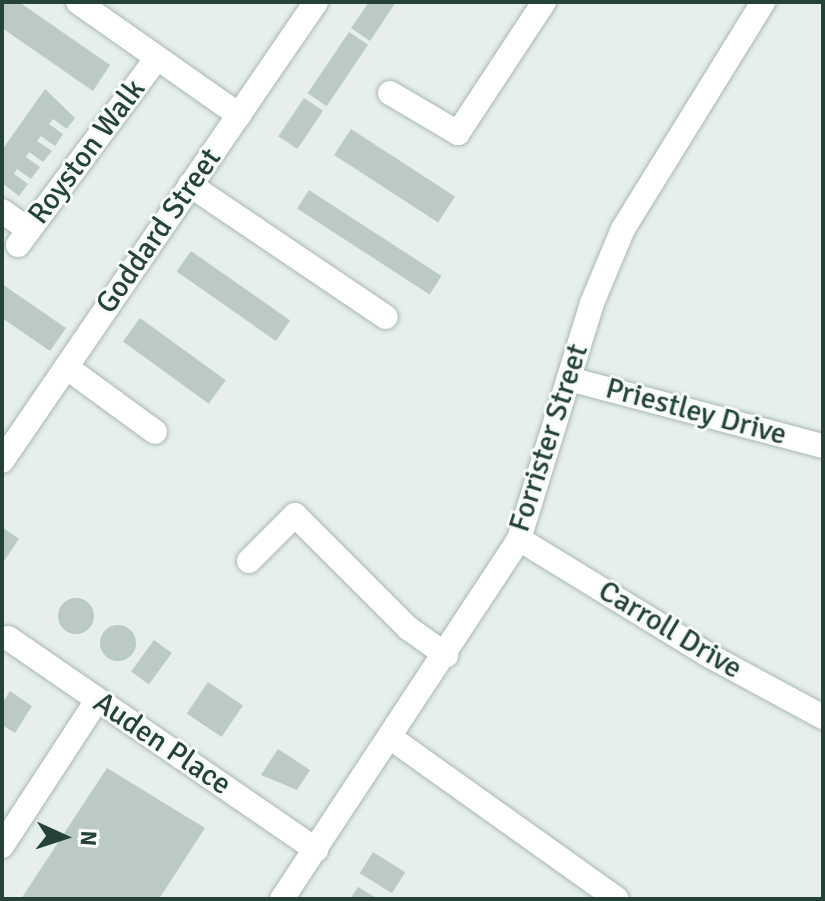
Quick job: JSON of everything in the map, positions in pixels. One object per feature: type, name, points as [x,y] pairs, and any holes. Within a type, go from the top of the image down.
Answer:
[{"type":"street","name":"Royston Walk","points":[[78,2],[239,115]]},
{"type":"street","name":"Goddard Street","points":[[2,461],[316,2]]},
{"type":"street","points":[[390,93],[458,133],[544,2]]},
{"type":"street","name":"Forrister Street","points":[[282,899],[446,655],[519,539],[592,303],[633,208],[763,2]]},
{"type":"street","name":"Royston Walk","points":[[2,211],[23,237],[156,59]]},
{"type":"street","points":[[190,185],[386,317]]},
{"type":"street","points":[[66,367],[155,432]]},
{"type":"street","name":"Priestley Drive","points":[[569,379],[823,446]]},
{"type":"street","points":[[249,561],[295,515],[408,628],[446,655]]},
{"type":"street","name":"Carroll Drive","points":[[519,539],[823,717]]},
{"type":"street","name":"Auden Place","points":[[8,638],[316,850]]},
{"type":"street","points":[[2,846],[97,700]]},
{"type":"street","points":[[391,738],[607,897]]},
{"type":"building","points":[[2,2],[19,2],[110,65],[93,91],[2,28]]},
{"type":"building","points":[[369,2],[396,2],[370,41],[351,28]]},
{"type":"building","points":[[349,32],[368,45],[327,106],[308,93]]},
{"type":"building","points":[[45,89],[75,118],[67,129],[53,119],[49,124],[63,134],[55,146],[41,136],[37,141],[52,151],[43,162],[29,152],[26,157],[40,167],[31,179],[17,169],[14,174],[28,184],[19,196],[2,183],[2,150]]},
{"type":"building","points":[[304,98],[323,111],[297,149],[278,136]]},
{"type":"building","points":[[351,129],[455,197],[438,223],[334,155]]},
{"type":"building","points":[[309,190],[442,276],[430,295],[297,208]]},
{"type":"building","points":[[191,251],[290,320],[276,341],[177,271]]},
{"type":"building","points":[[2,284],[66,328],[50,351],[2,318]]},
{"type":"building","points":[[140,318],[226,380],[209,404],[123,341]]},
{"type":"building","points":[[2,527],[19,539],[2,564]]},
{"type":"building","points":[[76,598],[88,604],[94,616],[88,628],[76,634],[64,628],[58,616],[64,604]]},
{"type":"building","points":[[118,625],[130,631],[136,643],[130,655],[118,661],[106,655],[100,643],[106,631]]},
{"type":"building","points":[[154,640],[172,653],[149,684],[131,672]]},
{"type":"building","points":[[208,682],[243,705],[222,737],[187,714]]},
{"type":"building","points":[[10,691],[32,706],[15,733],[2,725],[2,704]]},
{"type":"building","points":[[278,749],[310,770],[297,790],[261,775]]},
{"type":"building","points":[[107,768],[205,828],[159,899],[21,899]]},
{"type":"building","points":[[373,852],[405,872],[392,893],[360,873]]},
{"type":"building","points":[[358,887],[378,899],[350,899]]}]
